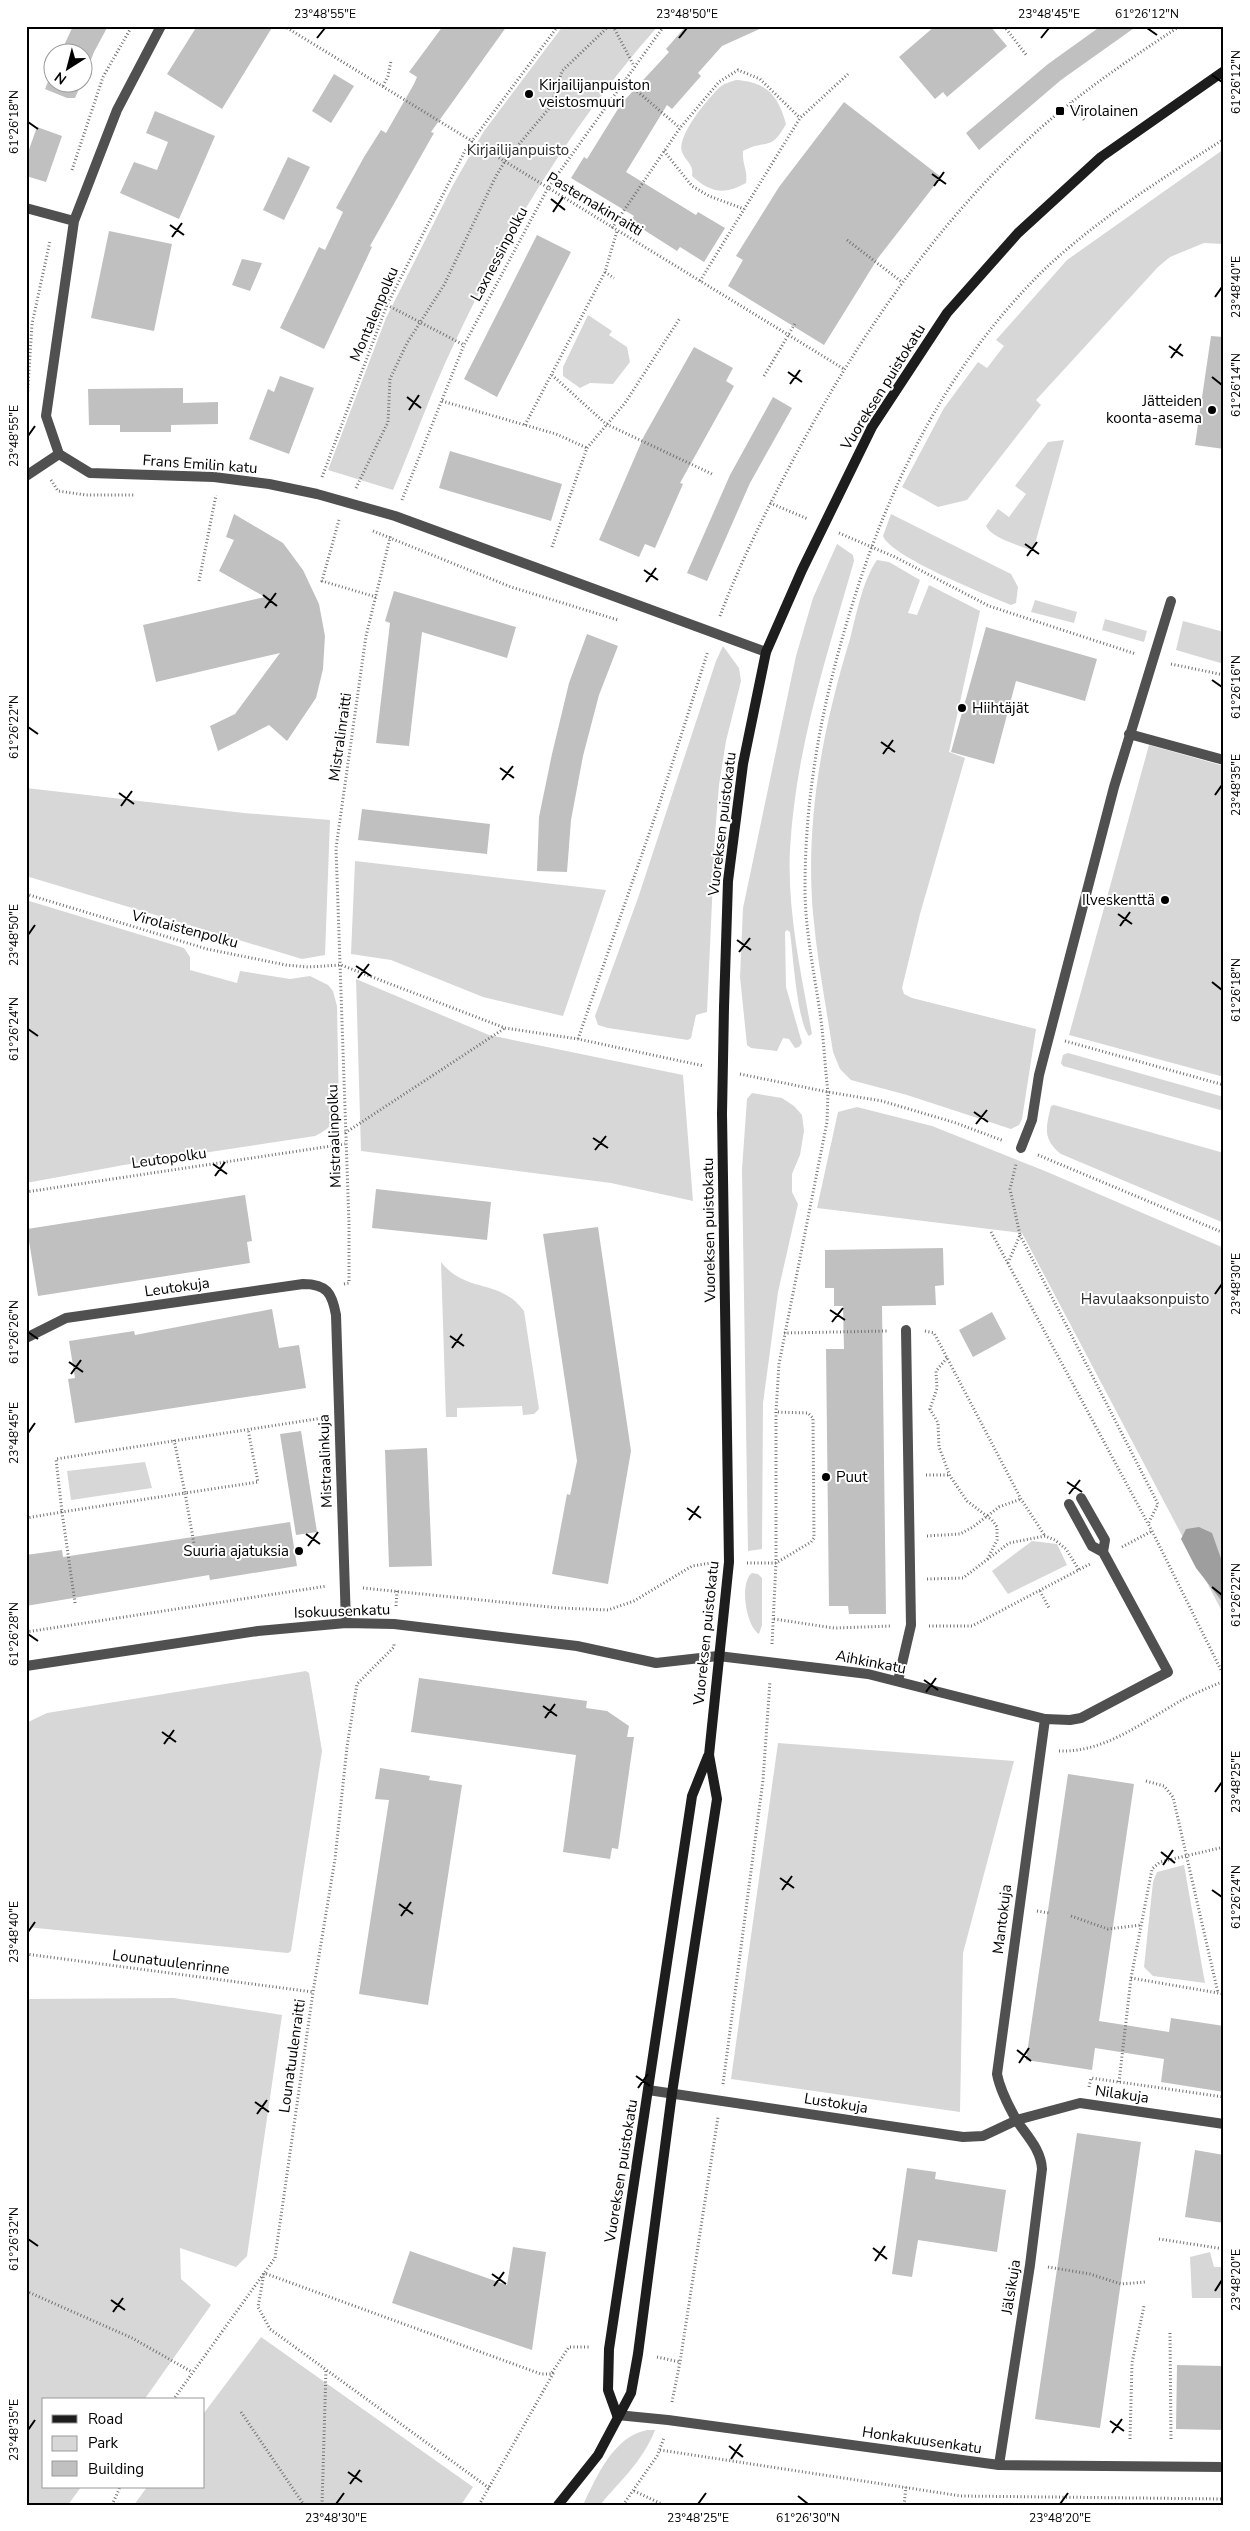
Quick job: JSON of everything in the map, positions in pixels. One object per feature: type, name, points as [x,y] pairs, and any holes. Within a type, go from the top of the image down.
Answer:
[{"type":"main road","name":"Vuoreksen puistokatu","points":[[558,2505],[598,2455],[617,2415],[631,2393],[638,2354],[672,2093],[717,1799],[709,1755],[729,1562],[722,1114],[728,882],[743,764],[766,652],[802,570],[872,427],[947,313],[1018,233],[1095,163],[1224,70]]},
{"type":"main road","name":"Vuoreksen puistokatu","points":[[617,2415],[608,2390],[609,2349],[692,1796],[709,1755]]},
{"type":"street","points":[[26,476],[59,454],[46,416],[74,221],[116,110],[161,26]]},
{"type":"street","points":[[26,208],[74,221]]},
{"type":"street","name":"Frans Emilin katu","points":[[59,454],[90,473],[214,477],[269,484],[317,494],[395,516],[766,652]]},
{"type":"street","points":[[1021,1148],[1032,1120],[1038,1080],[1129,734],[1171,600]]},
{"type":"street","points":[[1129,734],[1224,760]]},
{"type":"street","name":"Leutokuja","points":[[26,1338],[66,1318],[303,1284],[317,1284],[325,1289]]},
{"type":"street","name":"Mistraalinkuja","points":[[325,1289],[333,1298],[336,1315],[346,1623]]},
{"type":"street","points":[[898,1681],[911,1625],[910,1474],[906,1330]]},
{"type":"street","points":[[1069,1504],[1092,1546],[1104,1554],[1105,1540],[1081,1498]]},
{"type":"street","name":"Aihkinkatu","points":[[718,1656],[852,1672],[898,1681],[1044,1719],[1070,1720],[1081,1718],[1168,1672],[1104,1554]]},
{"type":"street","name":"Isokuusenkatu","points":[[26,1666],[258,1630],[346,1623],[394,1624],[577,1646],[656,1663],[718,1656]]},
{"type":"street","name":"Mantokuja","points":[[1016,2120],[1001,2089],[997,2074],[1044,1719]]},
{"type":"street","name":"Lustokuja","points":[[648,2090],[963,2137],[983,2136],[1016,2120]]},
{"type":"street","name":"Nilakuja","points":[[1016,2120],[1063,2106],[1087,2104],[1224,2124]]},
{"type":"street","name":"Jälsikuja","points":[[999,2465],[1042,2182],[1039,2155],[1016,2120]]},
{"type":"street","name":"Honkakuusenkatu","points":[[617,2415],[668,2420],[999,2465],[1224,2467]]},
{"type":"path","name":"Pasternakinraitti","points":[[284,26],[844,368]]},
{"type":"path","name":"Montalenpolku","points":[[317,494],[387,305],[466,149],[558,26]]},
{"type":"path","points":[[356,488],[388,422],[390,379],[407,343],[444,286],[505,162],[551,106],[560,76],[567,64],[609,26]]},
{"type":"path","points":[[613,26],[634,66]]},
{"type":"path","name":"Laxnessinpolku","points":[[395,516],[464,345],[548,188],[664,26]]},
{"type":"path","points":[[1004,26],[1027,56]]},
{"type":"path","points":[[383,86],[388,76],[391,61]]},
{"type":"path","points":[[612,228],[680,128],[719,82],[738,70],[760,79],[800,118]]},
{"type":"path","points":[[700,281],[800,118],[848,74]]},
{"type":"path","points":[[624,80],[680,128]]},
{"type":"path","points":[[1070,103],[1085,121]]},
{"type":"path","points":[[623,2505],[660,2450],[680,2362],[721,2101],[763,1780],[776,1563],[776,1412],[784,1333],[820,1164],[827,1122],[828,1092],[805,891],[806,817],[825,699],[870,547],[890,497],[924,430],[979,342],[1049,266],[1104,220],[1224,139]]},
{"type":"path","points":[[664,151],[692,186],[709,196],[744,209]]},
{"type":"path","points":[[526,425],[604,272],[617,231]]},
{"type":"path","points":[[847,240],[902,282]]},
{"type":"path","points":[[604,272],[614,278]]},
{"type":"path","points":[[387,305],[464,345]]},
{"type":"path","points":[[552,547],[587,448],[625,403],[680,318]]},
{"type":"path","points":[[764,376],[796,322]]},
{"type":"path","points":[[552,375],[606,424],[712,474]]},
{"type":"path","points":[[442,401],[556,434],[587,448]]},
{"type":"path","points":[[40,466],[58,491],[86,496],[135,495]]},
{"type":"path","points":[[211,494],[225,495]]},
{"type":"path","points":[[199,581],[216,494]]},
{"type":"path","name":"Mistralinraitti","points":[[341,965],[336,848],[366,636],[395,516]]},
{"type":"path","points":[[330,518],[348,523]]},
{"type":"path","points":[[339,520],[322,581],[376,597]]},
{"type":"path","points":[[365,529],[390,537],[512,587],[625,622]]},
{"type":"path","points":[[870,547],[989,606],[1153,660],[1224,675]]},
{"type":"path","name":"Virolaistenpolku","points":[[26,894],[206,949],[286,965],[308,967],[341,965]]},
{"type":"path","points":[[341,965],[505,1028],[578,1040],[712,1068]]},
{"type":"path","name":"Mistraalinpolku","points":[[325,1289],[349,1283],[341,965]]},
{"type":"path","points":[[344,1133],[505,1028]]},
{"type":"path","points":[[1050,1037],[1224,1085]]},
{"type":"path","points":[[732,1072],[828,1092]]},
{"type":"path","name":"Leutopolku","points":[[26,1192],[345,1144]]},
{"type":"path","points":[[1021,1148],[1010,1189],[1020,1235],[1158,1504],[1148,1524]]},
{"type":"path","points":[[991,1232],[1152,1531],[1224,1676]]},
{"type":"path","points":[[1008,1263],[1020,1235]]},
{"type":"path","points":[[784,1333],[932,1331],[1021,1499],[1045,1536]]},
{"type":"path","points":[[947,1358],[936,1371],[937,1388],[930,1409],[938,1423],[939,1447],[950,1476],[967,1501],[995,1522],[999,1531],[997,1540],[987,1560]]},
{"type":"path","points":[[26,1632],[344,1585],[560,1608],[608,1610],[634,1602],[692,1566],[729,1562],[776,1563],[811,1542],[814,1538],[813,1418],[808,1413],[776,1412]]},
{"type":"path","points":[[75,1603],[56,1459],[338,1415]]},
{"type":"path","points":[[26,1518],[258,1482],[248,1429]]},
{"type":"path","points":[[174,1440],[194,1544]]},
{"type":"path","points":[[910,1474],[950,1476]]},
{"type":"path","points":[[911,1536],[960,1534],[999,1507],[1021,1499]]},
{"type":"path","points":[[774,1619],[839,1628],[911,1625],[972,1626],[1079,1570],[1104,1554],[1152,1531]]},
{"type":"path","points":[[911,1579],[962,1578],[1009,1542],[1045,1536],[1055,1540],[1066,1549],[1079,1570]]},
{"type":"path","points":[[1040,1591],[1049,1608]]},
{"type":"path","points":[[1041,1751],[1077,1752],[1088,1750],[1131,1730],[1184,1699],[1224,1681]]},
{"type":"path","name":"Lounatuulenraitti","points":[[174,2398],[275,2258],[313,1992],[335,1859],[347,1747],[357,1684]]},
{"type":"path","points":[[1146,1781],[1164,1786],[1173,1797],[1188,1855],[1218,1993]]},
{"type":"path","points":[[1120,2082],[1131,1978],[1152,1869],[1160,1862],[1224,1847]]},
{"type":"path","points":[[1071,1916],[1108,1929],[1141,1925]]},
{"type":"path","name":"Lounatuulenrinne","points":[[26,1954],[313,1992]]},
{"type":"path","points":[[1131,1978],[1224,1994]]},
{"type":"path","points":[[1087,2104],[1091,2078],[1224,2097]]},
{"type":"path","points":[[1159,2239],[1224,2249]]},
{"type":"path","points":[[1056,2268],[1090,2274],[1116,2284],[1145,2282]]},
{"type":"path","points":[[489,2488],[270,2329],[258,2307],[258,2295],[264,2273],[541,2374],[547,2375],[555,2370]]},
{"type":"path","points":[[26,2291],[119,2332],[192,2372]]},
{"type":"path","points":[[1130,2439],[1132,2363],[1144,2306]]},
{"type":"path","points":[[1170,2333],[1171,2439]]},
{"type":"path","points":[[480,2505],[569,2347],[609,2349]]},
{"type":"path","points":[[322,2505],[326,2370]]},
{"type":"path","points":[[241,2412],[304,2505]]},
{"type":"path","points":[[660,2450],[961,2496],[1224,2499]]},
{"type":"path","points":[[904,2505],[906,2487]]},
{"type":"path","points":[[112,2505],[120,2488]]},
{"type":"path","points":[[634,2491],[664,2505]]},
{"type":"green space","name":"Kirjailijanpuisto","points":[[563,26],[658,26],[599,99],[571,138],[520,218],[454,344],[393,490],[328,470],[386,318],[453,185],[484,131]]},
{"type":"green space","points":[[736,80],[756,84],[770,92],[779,105],[786,124],[781,133],[772,142],[743,151],[746,183],[724,191],[705,186],[692,176],[691,166],[682,152],[681,145],[695,117],[709,99],[721,86]]},
{"type":"green space","points":[[1224,149],[1224,244],[1204,243],[1170,257],[1158,267],[1036,400],[1041,405],[967,500],[938,507],[902,487],[944,408],[978,362],[987,368],[1004,346],[996,340],[1067,260]]},
{"type":"green space","points":[[588,315],[612,331],[609,335],[627,347],[630,362],[613,384],[590,383],[580,388],[563,376],[563,367]]},
{"type":"green space","points":[[1064,440],[1033,551],[994,534],[986,526],[998,509],[1009,517],[1026,494],[1015,486],[1048,442]]},
{"type":"green space","points":[[891,514],[1011,574],[1018,587],[1016,603],[1011,605],[941,575],[890,545],[883,536]]},
{"type":"green space","points":[[837,544],[853,555],[854,561],[823,668],[806,739],[793,811],[790,849],[793,919],[799,965],[812,1034],[809,1036],[801,1017],[790,932],[787,930],[785,932],[786,987],[802,1043],[799,1047],[795,1048],[789,1039],[783,1038],[777,1051],[751,1048],[747,1045],[740,977],[743,908],[796,656],[813,598]]},
{"type":"green space","points":[[877,560],[889,562],[920,580],[908,613],[917,615],[929,585],[980,611],[949,752],[965,758],[920,914],[902,988],[904,994],[912,998],[1036,1029],[1022,1119],[1019,1125],[1011,1129],[907,1095],[851,1080],[840,1069],[833,1052],[813,913],[811,878],[814,809],[824,740],[840,672],[860,598]]},
{"type":"green space","points":[[1035,600],[1077,612],[1074,623],[1031,612]]},
{"type":"green space","points":[[1105,619],[1147,631],[1144,642],[1102,630]]},
{"type":"green space","points":[[1183,621],[1224,632],[1224,664],[1176,650]]},
{"type":"green space","points":[[723,646],[739,668],[741,681],[726,741],[719,785],[707,1012],[696,1015],[691,1038],[688,1040],[598,1025],[595,1016],[638,898],[716,661]]},
{"type":"green space","name":"Ilveskenttä","points":[[1149,745],[1224,766],[1224,1077],[1069,1035]]},
{"type":"green space","points":[[26,788],[244,813],[330,820],[325,955],[302,959],[26,876]]},
{"type":"green space","points":[[355,861],[606,890],[563,1016],[483,997],[391,960],[351,954]]},
{"type":"green space","points":[[26,900],[184,948],[190,957],[190,970],[237,983],[240,971],[290,979],[310,976],[328,985],[333,991],[337,1006],[339,1108],[334,1122],[315,1136],[124,1165],[26,1183]]},
{"type":"green space","points":[[356,979],[489,1035],[683,1075],[693,1201],[611,1183],[361,1151]]},
{"type":"green space","points":[[1068,1053],[1224,1097],[1224,1111],[1063,1066],[1061,1063],[1063,1055]]},
{"type":"green space","points":[[752,1093],[782,1098],[794,1106],[802,1115],[804,1131],[800,1155],[792,1174],[792,1192],[798,1204],[778,1292],[763,1403],[762,1549],[748,1551],[742,1169],[747,1099]]},
{"type":"green space","points":[[1054,1105],[1224,1153],[1224,1223],[1061,1154],[1051,1143],[1047,1132],[1051,1106]]},
{"type":"green space","name":"Havulaaksonpuisto","points":[[857,1107],[932,1126],[1045,1171],[1224,1248],[1224,1615],[1022,1233],[817,1208],[838,1112]]},
{"type":"green space","points":[[441,1262],[461,1279],[504,1294],[515,1301],[524,1311],[539,1409],[534,1414],[523,1415],[522,1406],[457,1408],[457,1417],[446,1417]]},
{"type":"green space","points":[[145,1462],[152,1488],[71,1500],[67,1471]]},
{"type":"green space","points":[[1032,1541],[1057,1544],[1067,1565],[1008,1594],[992,1571]]},
{"type":"green space","points":[[752,1573],[758,1574],[762,1578],[762,1625],[759,1634],[754,1629],[746,1604],[746,1586],[748,1578]]},
{"type":"green space","points":[[306,1671],[309,1673],[322,1751],[291,1951],[288,1953],[26,1927],[26,1723],[47,1713]]},
{"type":"green space","points":[[778,1743],[1014,1761],[963,1953],[960,2112],[731,2079]]},
{"type":"green space","points":[[1184,1865],[1205,1983],[1153,1976],[1144,1967],[1153,1882],[1157,1872]]},
{"type":"green space","points":[[174,1998],[282,2015],[247,2256],[236,2267],[180,2248],[181,2279],[211,2305],[145,2398],[42,2398],[42,2488],[80,2488],[68,2505],[26,2505],[26,1999]]},
{"type":"green space","points":[[1210,2252],[1214,2267],[1224,2267],[1224,2298],[1192,2298],[1190,2257]]},
{"type":"green space","points":[[261,2337],[473,2487],[461,2505],[134,2505],[146,2488],[205,2488],[205,2412]]},
{"type":"green space","points":[[647,2430],[655,2430],[638,2461],[600,2505],[583,2505],[600,2470],[616,2449],[635,2434]]},
{"type":"shaded area","points":[[1199,1527],[1212,1533],[1224,1567],[1224,1604],[1196,1568],[1181,1539],[1186,1529]]},
{"type":"building","points":[[73,26],[108,26],[92,57],[92,42],[66,42]]},
{"type":"building","points":[[197,26],[273,26],[222,109],[167,74]]},
{"type":"building","points":[[443,26],[507,26],[431,132],[434,133],[370,246],[372,247],[324,349],[280,328],[319,247],[325,250],[343,212],[336,208],[364,157],[381,130],[386,133],[414,84],[417,77],[409,72]]},
{"type":"building","points":[[686,26],[766,26],[722,46],[698,73],[701,76],[672,109],[667,105],[626,172],[696,215],[698,212],[725,228],[704,262],[680,247],[677,251],[630,221],[634,216],[571,178],[584,157],[587,159],[621,104],[669,52],[666,49]]},
{"type":"building","points":[[935,26],[990,26],[1007,46],[947,97],[943,92],[935,99],[899,57]]},
{"type":"building","points":[[1101,26],[1137,26],[1061,80],[979,150],[966,133],[1048,64]]},
{"type":"building","points":[[334,74],[354,86],[331,123],[312,111]]},
{"type":"building","points":[[52,92],[78,92],[75,98],[67,98]]},
{"type":"building","points":[[844,102],[941,177],[878,258],[824,345],[728,286],[743,260],[736,256],[779,187]]},
{"type":"building","points":[[155,111],[215,136],[179,219],[120,193],[134,162],[157,170],[168,142],[146,133]]},
{"type":"building","points":[[37,127],[62,136],[46,182],[26,176],[26,158]]},
{"type":"building","points":[[288,157],[310,167],[284,220],[263,210]]},
{"type":"building","points":[[109,231],[172,244],[154,331],[91,318]]},
{"type":"building","points":[[537,235],[571,252],[497,397],[464,379]]},
{"type":"building","points":[[242,259],[262,263],[250,291],[232,285]]},
{"type":"building","name":"Jätteiden koonta-asema","points":[[1211,336],[1224,337],[1224,449],[1195,445]]},
{"type":"building","points":[[694,347],[733,368],[726,381],[734,386],[680,483],[683,484],[655,548],[645,544],[639,557],[599,540],[644,436]]},
{"type":"building","points":[[280,376],[314,388],[289,454],[249,439],[268,389],[274,392]]},
{"type":"building","points":[[183,388],[183,403],[218,402],[218,424],[171,425],[171,432],[120,432],[120,425],[89,425],[88,389]]},
{"type":"building","points":[[773,397],[792,408],[750,483],[707,581],[687,573],[730,475]]},
{"type":"building","points":[[450,451],[562,484],[551,521],[439,488]]},
{"type":"building","points":[[234,514],[283,543],[303,570],[319,604],[325,636],[323,669],[316,698],[287,741],[269,725],[218,751],[210,726],[235,714],[280,653],[156,682],[143,625],[265,597],[219,571],[234,540],[226,537]]},
{"type":"building","points":[[394,591],[516,627],[507,658],[422,632],[409,746],[376,743],[390,623],[385,621]]},
{"type":"building","points":[[986,627],[1097,659],[1085,701],[1016,681],[994,764],[951,752]]},
{"type":"building","points":[[587,634],[618,646],[599,695],[583,756],[571,820],[567,872],[537,871],[539,817],[552,754],[569,683]]},
{"type":"building","points":[[362,809],[490,824],[487,854],[358,840]]},
{"type":"building","points":[[376,1189],[491,1202],[487,1240],[372,1228]]},
{"type":"building","points":[[245,1195],[252,1241],[247,1242],[250,1263],[38,1296],[27,1229]]},
{"type":"building","points":[[598,1227],[631,1451],[608,1584],[552,1574],[567,1494],[570,1495],[577,1461],[543,1234]]},
{"type":"building","points":[[943,1248],[944,1285],[935,1286],[936,1305],[882,1306],[886,1614],[849,1614],[848,1606],[829,1606],[826,1349],[844,1349],[843,1306],[834,1306],[834,1288],[825,1288],[825,1250]]},
{"type":"building","points":[[272,1309],[279,1348],[299,1345],[306,1388],[75,1423],[68,1379],[75,1378],[69,1341],[134,1331],[135,1335]]},
{"type":"building","points":[[992,1312],[1006,1339],[973,1357],[959,1330]]},
{"type":"building","points":[[301,1431],[317,1532],[296,1535],[280,1434]]},
{"type":"building","points":[[427,1448],[432,1566],[389,1567],[385,1450]]},
{"type":"building","points":[[290,1522],[297,1566],[210,1580],[209,1575],[26,1606],[26,1555],[62,1550],[63,1557]]},
{"type":"building","points":[[419,1678],[587,1701],[586,1708],[607,1711],[629,1726],[627,1737],[634,1737],[618,1849],[612,1848],[610,1859],[563,1852],[576,1755],[411,1732]]},
{"type":"building","points":[[380,1768],[430,1776],[429,1780],[462,1785],[428,2005],[359,1994],[389,1800],[375,1799]]},
{"type":"building","points":[[1068,1774],[1134,1784],[1099,2021],[1169,2032],[1171,2018],[1224,2026],[1224,2092],[1161,2082],[1164,2059],[1095,2048],[1092,2070],[1026,2060]]},
{"type":"building","points":[[1077,2133],[1141,2142],[1100,2428],[1035,2419]]},
{"type":"building","points":[[1195,2150],[1224,2155],[1224,2223],[1185,2217]]},
{"type":"building","points":[[907,2168],[936,2172],[935,2179],[1006,2190],[997,2252],[918,2240],[912,2277],[892,2274]]},
{"type":"building","points":[[513,2247],[546,2252],[532,2350],[392,2303],[410,2251],[507,2285]]},
{"type":"building","points":[[1177,2365],[1224,2366],[1224,2430],[1176,2429]]},
{"type":"place","name":"Kirjailijanpuiston veistosmuuri","points":[[529,94]]},
{"type":"place","name":"Virolainen","points":[[1060,111]]},
{"type":"place","name":"Jätteiden koonta-asema","points":[[1212,410]]},
{"type":"place","name":"Hiihtäjät","points":[[962,708]]},
{"type":"place","name":"Ilveskenttä","points":[[1165,900]]},
{"type":"place","name":"Puut","points":[[826,1477]]},
{"type":"place","name":"Suuria ajatuksia","points":[[299,1551]]}]
